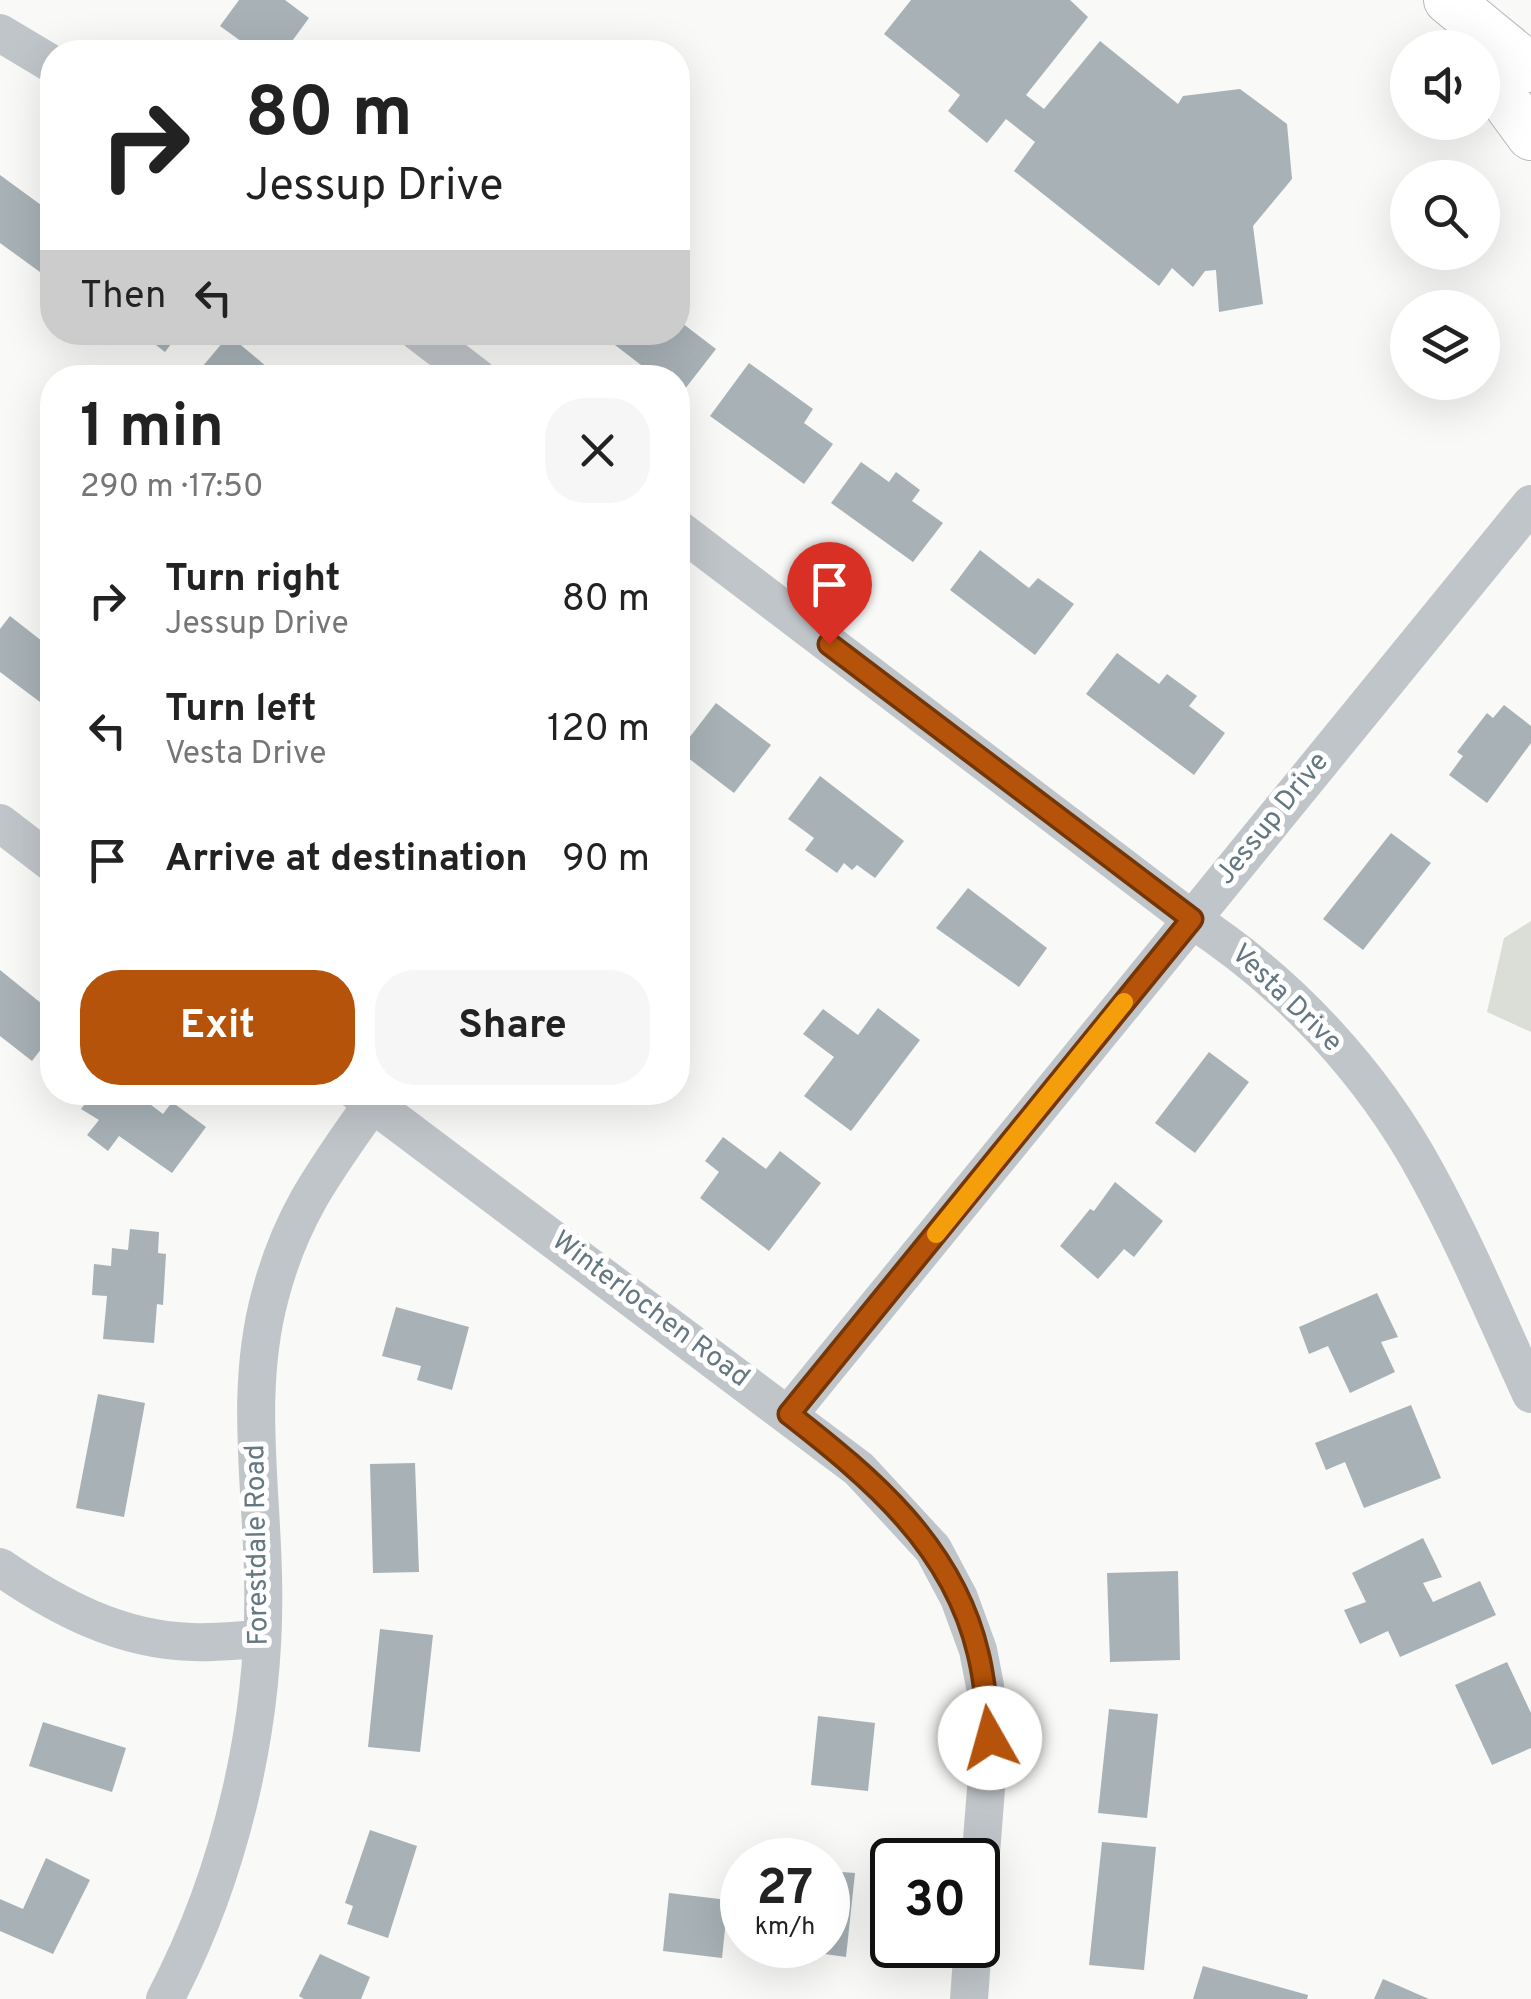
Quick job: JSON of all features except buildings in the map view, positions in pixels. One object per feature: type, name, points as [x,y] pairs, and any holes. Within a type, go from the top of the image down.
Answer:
[{"type":"main road","points":[[1437,0],[1456,30]]},
{"type":"main road","points":[[1448,0],[1531,68]]},
{"type":"main road","points":[[1500,94],[1531,136]]},
{"type":"street","points":[[0,33],[40,57]]},
{"type":"street","points":[[435,345],[461,365]]},
{"type":"street","name":"Jessup Drive","points":[[789,1414],[1531,504]]},
{"type":"street","name":"Vesta Drive","points":[[690,538],[1192,919],[1236,948],[1335,1043],[1378,1098],[1426,1171],[1531,1394]]},
{"type":"street","points":[[0,823],[40,854]]},
{"type":"street","name":"Forestdale Road","points":[[165,1999],[210,1900],[251,1733],[262,1639],[264,1576],[255,1398],[262,1331],[294,1221],[360,1105]]},
{"type":"street","name":"Winterlochen Road","points":[[373,1105],[859,1468],[933,1548],[959,1598],[978,1650],[990,1738],[982,1838]]},
{"type":"street","points":[[0,1567],[36,1592],[113,1629],[192,1642],[262,1639]]},
{"type":"street","points":[[969,1999],[971,1968]]},
{"type":"shaded area","points":[[1531,921],[1531,1032],[1487,1012],[1504,938]]},
{"type":"slow traffic","points":[[936,1234],[1124,1002]]},
{"type":"route","points":[[829,644],[1192,919],[789,1414],[859,1468],[933,1548],[959,1598],[978,1650],[990,1738]]}]
